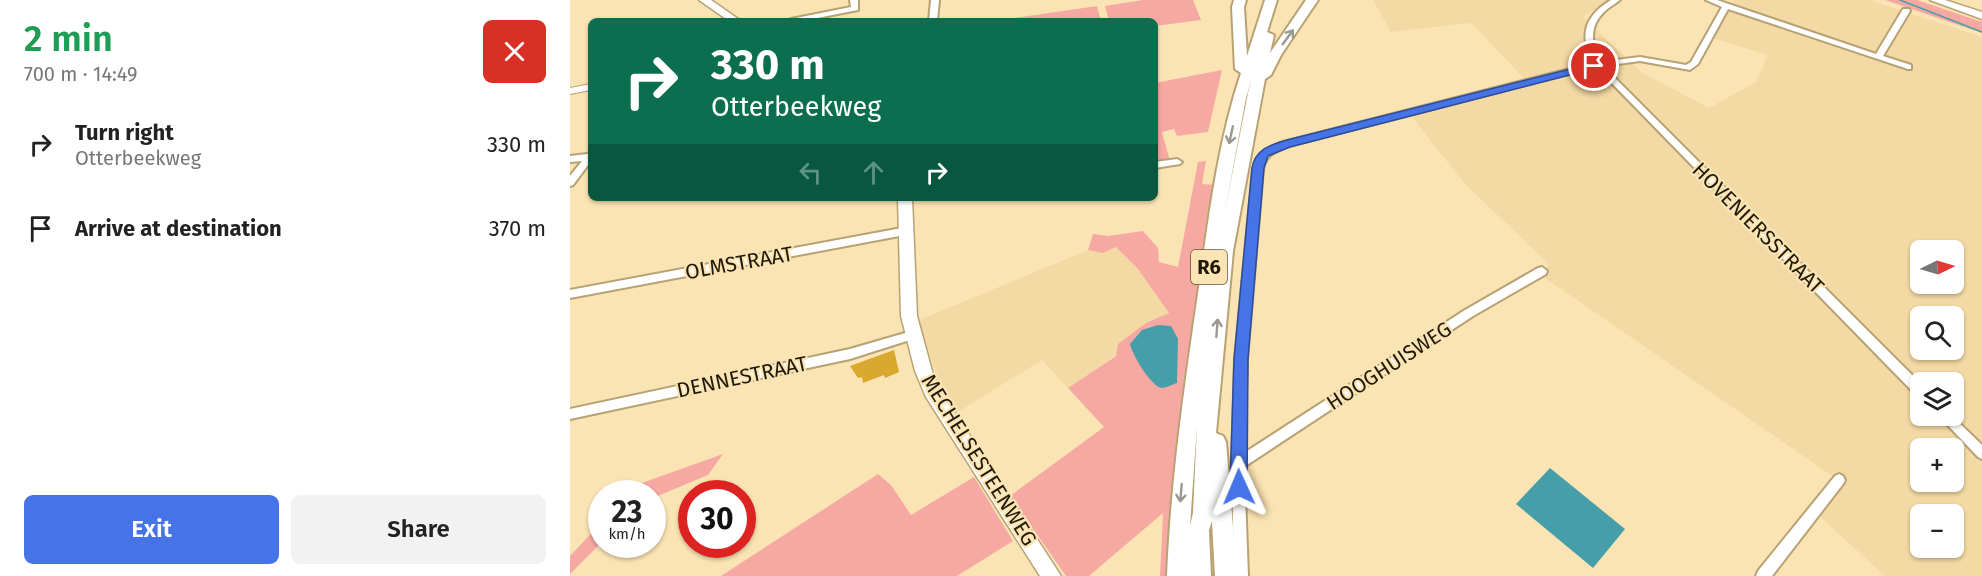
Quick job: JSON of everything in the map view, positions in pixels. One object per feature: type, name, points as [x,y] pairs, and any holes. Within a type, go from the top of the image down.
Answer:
[{"type":"main road","points":[[704,0],[731,18]]},
{"type":"main road","points":[[1240,0],[1238,7],[1242,57],[1240,78],[1248,89],[1307,12],[1312,0]]},
{"type":"main road","name":"R6","points":[[1200,576],[1196,513],[1199,351],[1221,185],[1270,0]]},
{"type":"main road","name":"R6","points":[[1199,532],[1203,513],[1207,424],[1213,387],[1225,251],[1248,89],[1279,0]]},
{"type":"main road","points":[[1935,0],[1982,16]]},
{"type":"main road","name":"MECHELSESTEENWEG","points":[[905,201],[907,302],[912,335],[932,392],[1051,576]]},
{"type":"main road","points":[[1178,576],[1180,510],[1186,440],[1199,351]]},
{"type":"main road","points":[[1213,387],[1226,576]]},
{"type":"street","points":[[806,18],[855,8],[854,0]]},
{"type":"street","points":[[933,18],[935,0]]},
{"type":"street","name":"HOVENIERSSTRAAT","points":[[1616,0],[1599,11],[1589,26],[1588,42],[1598,65],[1910,381]]},
{"type":"street","points":[[1710,0],[1908,67]]},
{"type":"street","points":[[1241,576],[1238,464],[1241,359],[1258,168],[1264,153],[1287,144],[1624,59],[1640,59],[1687,68],[1694,64],[1726,6]]},
{"type":"street","points":[[1878,57],[1906,11]]},
{"type":"street","points":[[570,91],[588,88]]},
{"type":"street","points":[[570,159],[588,157]]},
{"type":"street","points":[[570,183],[588,160]]},
{"type":"street","points":[[1158,165],[1177,162]]},
{"type":"street","name":"OLMSTRAAT","points":[[570,294],[907,231]]},
{"type":"street","name":"HOOGHUISWEG","points":[[1238,464],[1469,314],[1542,271]]},
{"type":"street","name":"DENNESTRAAT","points":[[570,414],[850,354],[912,335]]},
{"type":"street","points":[[1955,426],[1982,453]]},
{"type":"street","points":[[1763,576],[1839,480]]},
{"type":"shaded area","points":[[1143,0],[1193,0],[1201,20],[1158,26],[1158,18],[1108,18],[1105,6]]},
{"type":"shaded area","points":[[1373,0],[1608,0],[1583,17],[1641,72],[1709,108],[1756,82],[1768,55],[1712,38],[1735,0],[1869,0],[1982,37],[1982,576],[1885,576],[1815,512],[1838,480],[1538,273],[1550,265],[1464,183],[1409,113],[1524,78],[1471,23],[1391,32]]},
{"type":"shaded area","points":[[1885,0],[1917,0],[1982,22],[1982,33]]},
{"type":"shaded area","points":[[1097,6],[1100,18],[1015,18]]},
{"type":"shaded area","points":[[1222,70],[1208,132],[1177,136],[1174,129],[1162,132],[1170,161],[1158,163],[1158,82]]},
{"type":"shaded area","points":[[1206,161],[1202,184],[1215,185],[1170,576],[1160,576],[1163,513],[1089,576],[1066,576],[1010,496],[1104,427],[1068,388],[1116,356],[1118,344],[1146,323],[1169,313],[1138,269],[1116,247],[1103,253],[1088,250],[1093,234],[1108,236],[1143,231],[1158,248],[1159,262],[1178,267],[1198,162]]},
{"type":"shaded area","points":[[1116,247],[1138,269],[1169,313],[1146,323],[1116,355],[1068,388],[1042,360],[956,413],[942,389],[917,321],[1088,250],[1103,253]]},
{"type":"shaded area","points":[[723,454],[708,475],[696,480],[678,480],[678,488],[666,493],[666,480],[650,480]]},
{"type":"shaded area","points":[[878,474],[891,485],[911,515],[974,477],[1013,541],[957,576],[721,576],[749,558],[756,558],[756,553]]},
{"type":"shaded area","points":[[588,537],[588,556],[570,574],[570,556]]},
{"type":"water","points":[[1158,325],[1171,326],[1178,339],[1177,383],[1162,388],[1148,376],[1138,362],[1130,344],[1142,330]]},
{"type":"water","points":[[1550,468],[1625,529],[1593,568],[1516,504]]},
{"type":"building","points":[[894,350],[899,372],[885,378],[884,375],[863,383],[862,377],[858,378],[850,366]]},
{"type":"waterway","points":[[1900,0],[1982,32]]},
{"type":"route","points":[[1239,487],[1241,359],[1258,168],[1264,153],[1287,144],[1594,66]]}]
